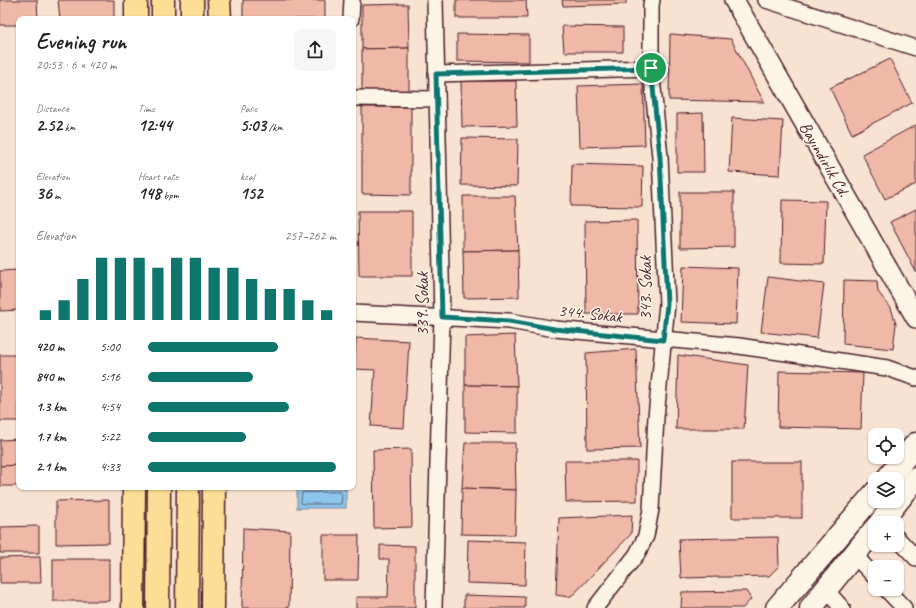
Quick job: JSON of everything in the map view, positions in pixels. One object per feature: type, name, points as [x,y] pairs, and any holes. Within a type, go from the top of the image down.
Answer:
[{"type":"highway","points":[[136,0],[136,16]]},
{"type":"highway","points":[[163,0],[163,16]]},
{"type":"highway","points":[[192,0],[192,16]]},
{"type":"highway","points":[[219,0],[220,16]]},
{"type":"highway","points":[[133,608],[134,490]]},
{"type":"highway","points":[[158,608],[159,490]]},
{"type":"highway","points":[[187,608],[188,490]]},
{"type":"highway","points":[[213,608],[214,490]]},
{"type":"main road","points":[[892,472],[916,444]]},
{"type":"main road","points":[[886,516],[915,482]]},
{"type":"main road","points":[[777,608],[868,501]]},
{"type":"main road","points":[[812,608],[868,538]]},
{"type":"street","points":[[351,16],[352,0]]},
{"type":"street","name":"339. Sokak","points":[[434,608],[442,317],[435,0]]},
{"type":"street","name":"343. Sokak","points":[[595,608],[637,554],[646,536],[651,509],[656,417],[666,296],[660,157],[651,68],[652,0]]},
{"type":"street","name":"Bayındırlık Cd.","points":[[734,0],[916,318]]},
{"type":"street","points":[[766,0],[916,48]]},
{"type":"street","points":[[436,74],[651,68]]},
{"type":"street","points":[[356,98],[437,99]]},
{"type":"street","name":"344. Sokak","points":[[356,312],[509,321],[555,329],[739,346],[887,368],[916,378]]},
{"type":"street","points":[[904,545],[916,558]]},
{"type":"street","points":[[854,555],[868,570]]},
{"type":"street","points":[[826,590],[842,608]]},
{"type":"street","points":[[893,596],[904,608]]},
{"type":"water","points":[[297,490],[346,490],[346,508],[297,508]]},
{"type":"building","points":[[0,0],[37,0],[38,16],[16,16],[16,25],[0,25]]},
{"type":"building","points":[[58,0],[114,0],[114,16],[60,16]]},
{"type":"building","points":[[243,0],[325,0],[325,16],[243,16]]},
{"type":"building","points":[[456,0],[526,0],[527,18],[456,18]]},
{"type":"building","points":[[562,0],[626,0],[626,4],[563,6]]},
{"type":"building","points":[[408,4],[409,48],[362,49],[362,5]]},
{"type":"building","points":[[562,26],[623,27],[623,52],[564,52]]},
{"type":"building","points":[[457,34],[529,35],[529,62],[457,61]]},
{"type":"building","points":[[670,34],[731,39],[764,102],[669,100]]},
{"type":"building","points":[[409,48],[409,91],[362,92],[362,49]]},
{"type":"building","points":[[890,59],[912,103],[852,134],[830,88]]},
{"type":"building","points":[[461,81],[516,81],[517,126],[462,127]]},
{"type":"building","points":[[643,84],[645,145],[580,147],[578,86]]},
{"type":"building","points":[[362,107],[411,107],[411,195],[362,194]]},
{"type":"building","points":[[703,113],[704,172],[677,172],[677,114]]},
{"type":"building","points":[[732,118],[783,121],[780,175],[729,172]]},
{"type":"building","points":[[916,125],[916,184],[885,199],[862,154]]},
{"type":"building","points":[[462,138],[518,139],[517,186],[461,185]]},
{"type":"building","points":[[572,164],[643,166],[642,207],[571,206]]},
{"type":"building","points":[[680,192],[734,192],[734,247],[680,248]]},
{"type":"building","points":[[463,196],[515,196],[518,250],[463,251]]},
{"type":"building","points":[[782,200],[826,201],[824,264],[781,263]]},
{"type":"building","points":[[916,209],[916,272],[890,222]]},
{"type":"building","points":[[358,211],[412,211],[412,276],[359,276]]},
{"type":"building","points":[[637,220],[638,314],[586,314],[585,221]]},
{"type":"building","points":[[518,250],[519,297],[464,298],[463,251]]},
{"type":"building","points":[[683,266],[738,268],[736,324],[681,322]]},
{"type":"building","points":[[16,270],[16,310],[0,311],[0,271]]},
{"type":"building","points":[[768,277],[824,284],[817,338],[761,332]]},
{"type":"building","points":[[844,280],[877,281],[878,292],[891,308],[896,324],[893,349],[843,344]]},
{"type":"building","points":[[515,335],[517,386],[465,385],[465,337]]},
{"type":"building","points":[[356,338],[409,341],[404,428],[371,426],[375,370],[356,369]]},
{"type":"building","points":[[636,349],[640,448],[587,449],[586,353]]},
{"type":"building","points":[[0,355],[16,355],[16,421],[0,421]]},
{"type":"building","points":[[678,355],[748,365],[744,429],[676,429]]},
{"type":"building","points":[[779,371],[863,373],[861,429],[778,427]]},
{"type":"building","points":[[465,385],[517,386],[517,433],[465,432]]},
{"type":"building","points":[[16,439],[16,465],[0,466],[0,440]]},
{"type":"building","points":[[465,443],[515,443],[516,490],[462,488]]},
{"type":"building","points":[[411,449],[412,527],[374,528],[373,450]]},
{"type":"building","points":[[565,461],[637,461],[637,501],[566,502]]},
{"type":"building","points":[[732,462],[802,462],[802,518],[732,518]]},
{"type":"building","points":[[16,465],[16,486],[0,486],[0,466]]},
{"type":"building","points":[[462,488],[516,490],[515,535],[461,534]]},
{"type":"building","points":[[109,500],[109,543],[56,544],[56,501]]},
{"type":"building","points":[[632,515],[631,534],[575,593],[569,597],[556,595],[559,518]]},
{"type":"building","points":[[39,526],[39,553],[0,553],[0,527]]},
{"type":"building","points":[[243,528],[290,531],[289,608],[242,608]]},
{"type":"building","points":[[323,535],[359,535],[358,580],[323,580]]},
{"type":"building","points":[[778,537],[779,566],[769,576],[681,578],[679,539]]},
{"type":"building","points":[[468,540],[526,542],[525,585],[467,583]]},
{"type":"building","points":[[380,545],[415,546],[415,608],[356,608],[356,597],[388,597],[389,559],[380,559]]},
{"type":"building","points":[[40,557],[41,583],[0,583],[0,558]]},
{"type":"building","points":[[53,559],[109,559],[109,601],[53,601]]},
{"type":"building","points":[[746,591],[751,599],[743,608],[681,608],[682,592]]},
{"type":"building","points":[[464,595],[525,597],[525,608],[464,608]]},
{"type":"route","points":[[651,68],[660,157],[667,304],[663,340],[555,329],[509,321],[442,317],[436,74],[651,68]]}]
